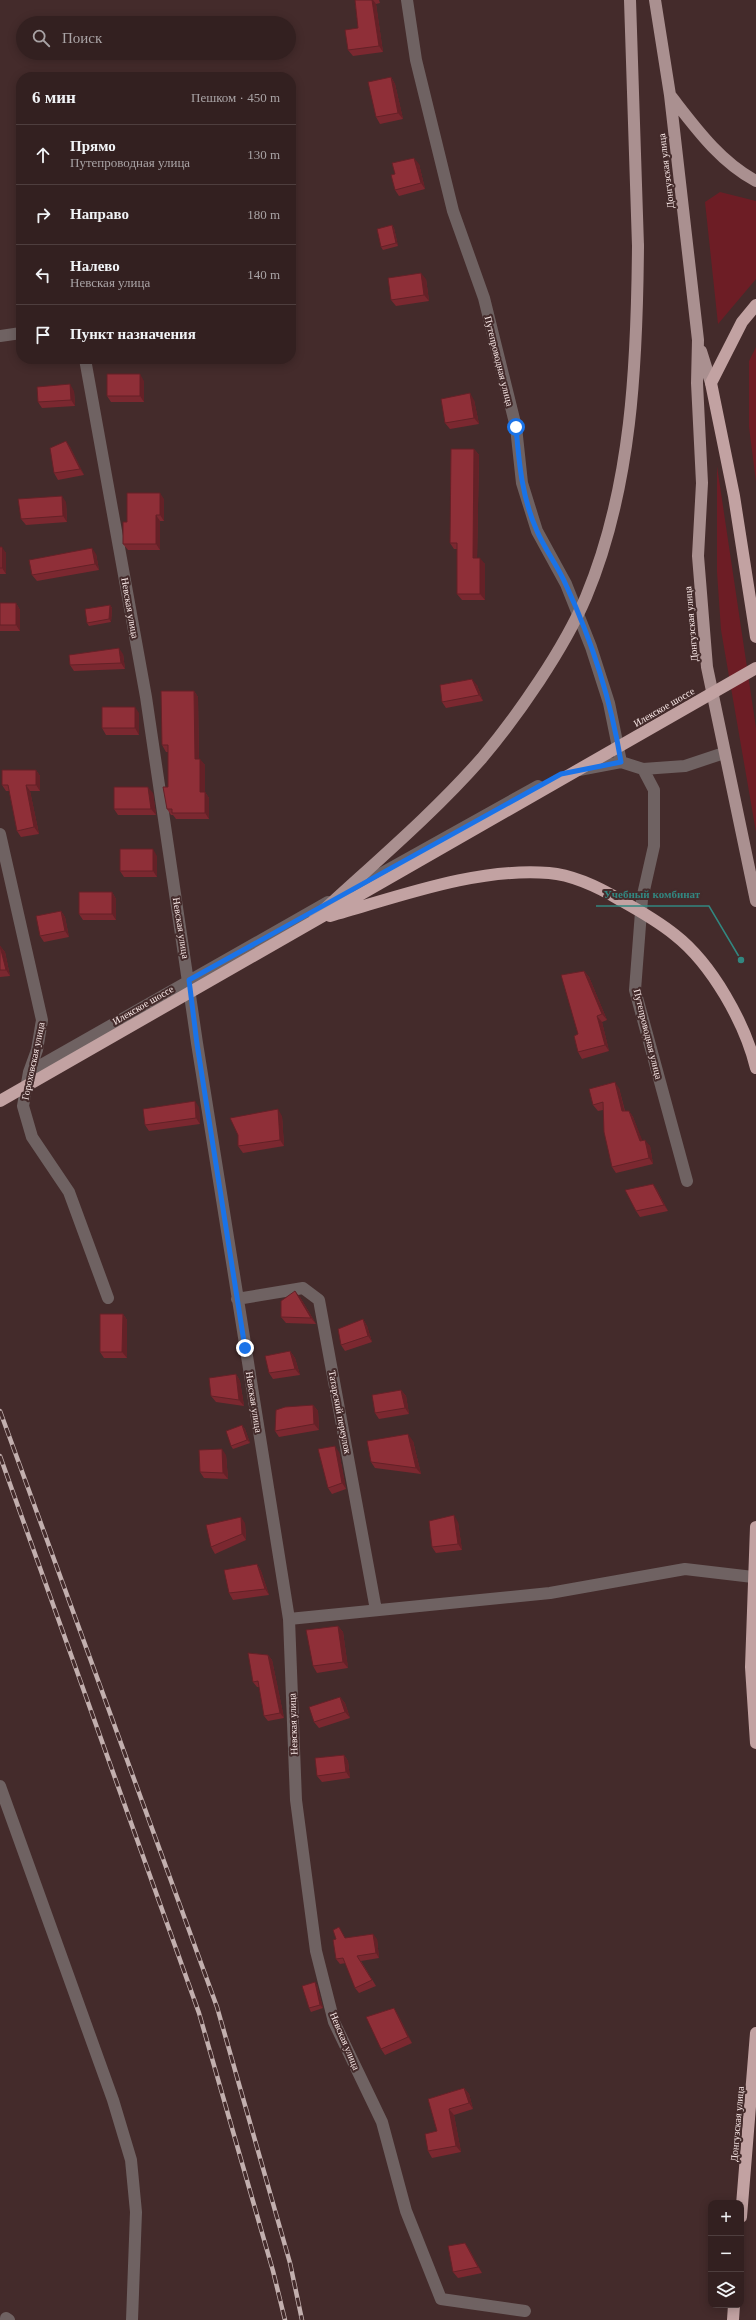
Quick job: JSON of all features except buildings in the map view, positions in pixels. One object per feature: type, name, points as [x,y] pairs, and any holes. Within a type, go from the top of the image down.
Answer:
[{"type":"highway","points":[[711,383],[742,322],[756,305]]},
{"type":"highway","name":"Донгузская улица","points":[[711,383],[734,496],[756,637]]},
{"type":"highway","name":"Илекское шоссе","points":[[0,1101],[756,668]]},
{"type":"highway","points":[[312,921],[467,879],[514,874],[550,873],[599,888],[634,908],[676,936],[709,971],[736,1015],[756,1068]]},
{"type":"highway","points":[[756,1527],[753,1577],[751,1667],[756,1743]]},
{"type":"highway","name":"Донгузская улица","points":[[742,2200],[756,2033]]},
{"type":"highway","points":[[733,2320],[734,2308]]},
{"type":"main road","points":[[312,921],[434,809],[482,757],[523,703],[561,643],[585,598],[605,542],[618,490],[628,427],[637,329],[638,246],[630,0]]},
{"type":"main road","name":"Донгузская улица","points":[[655,0],[670,96],[698,340],[697,383],[702,483],[698,556],[701,608],[707,667],[756,900]]},
{"type":"main road","points":[[670,96],[708,144],[745,175],[756,181]]},
{"type":"main road","name":"Донгузская улица","points":[[698,340],[711,383]]},
{"type":"street","name":"Путепроводная улица","points":[[407,0],[416,60],[453,211],[484,298],[516,427],[522,483],[537,531],[566,584],[591,647],[609,703],[621,762]]},
{"type":"street","points":[[0,336],[16,334]]},
{"type":"street","name":"Невская улица","points":[[86,364],[146,696],[189,980],[197,1044],[289,1619],[296,1800],[316,1951],[334,2022],[382,2122],[406,2211],[441,2299],[525,2311]]},
{"type":"street","points":[[29,1072],[189,980],[561,774],[621,762],[643,769],[685,766],[724,753]]},
{"type":"street","name":"Путепроводная улица","points":[[643,769],[654,790],[654,846],[642,899],[635,990],[687,1181]]},
{"type":"street","name":"Гороховская улица","points":[[0,834],[42,1020],[37,1050],[29,1072],[23,1106],[32,1137],[69,1192],[108,1298]]},
{"type":"street","name":"Татарский переулок","points":[[238,1299],[304,1288],[319,1300],[376,1610]]},
{"type":"street","points":[[289,1619],[550,1592],[685,1570],[753,1577]]},
{"type":"street","points":[[0,1786],[113,2100],[131,2160],[136,2212],[132,2320]]},
{"type":"shaded area","points":[[720,192],[756,201],[756,279],[718,324],[705,202]]},
{"type":"shaded area","points":[[756,347],[756,482],[749,427],[749,361]]},
{"type":"shaded area","points":[[717,466],[756,728],[756,832],[721,630],[717,572]]},
{"type":"railway","points":[[0,1411],[217,2007],[290,2263],[302,2320]]},
{"type":"railway","points":[[0,1456],[199,2013],[273,2271],[285,2320]]},
{"type":"place","name":"Учебный комбинат","points":[[741,960]]},
{"type":"route","points":[[245,1348],[197,1044],[189,980],[561,774],[621,762],[616,731],[609,703],[591,647],[566,584],[537,531],[522,483],[516,427]]}]
